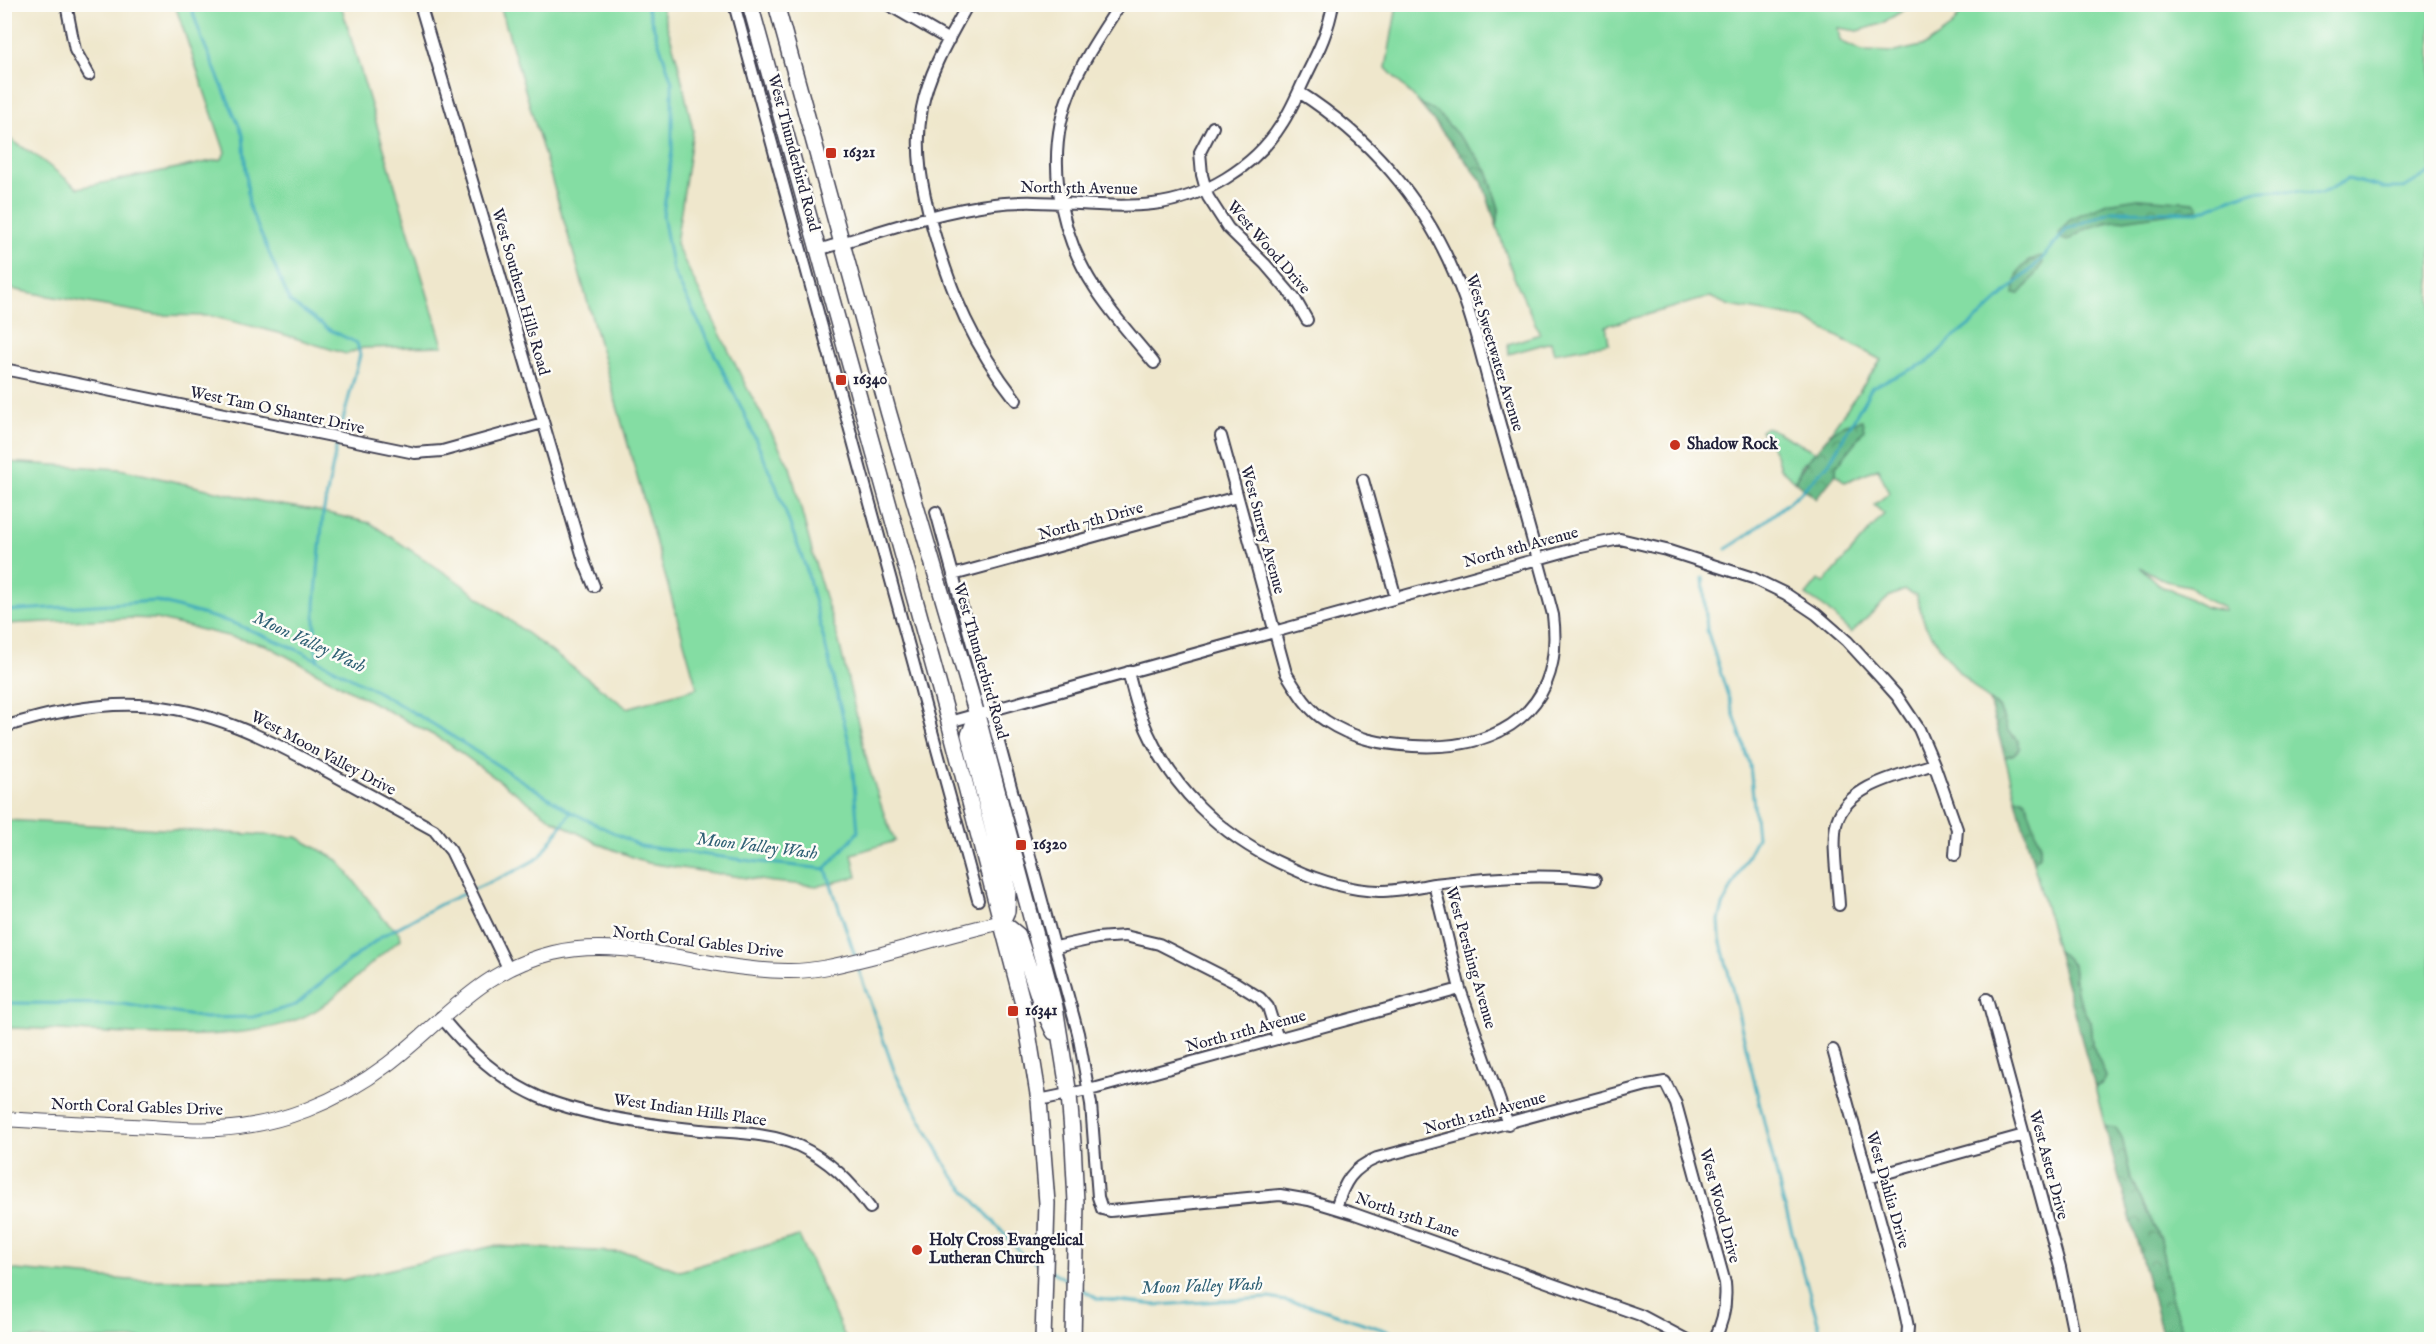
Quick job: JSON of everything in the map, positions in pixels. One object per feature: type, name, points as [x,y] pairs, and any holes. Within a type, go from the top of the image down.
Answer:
[{"type":"main road","name":"West Thunderbird Road","points":[[750,4],[949,722],[1024,1008],[1040,1100],[1047,1203],[1043,1340]]},
{"type":"main road","name":"West Thunderbird Road","points":[[776,4],[857,299],[984,712],[1055,1007],[1069,1095],[1076,1202],[1073,1340]]},
{"type":"main road","points":[[833,306],[857,299]]},
{"type":"main road","points":[[984,712],[969,735],[1008,890],[1007,911],[1002,922],[1018,935],[1042,1007],[1061,1045]]},
{"type":"street","points":[[66,4],[75,50],[89,75]]},
{"type":"street","name":"West Southern Hills Road","points":[[420,4],[585,564],[594,586]]},
{"type":"street","name":"West Thunderbird Road","points":[[734,4],[978,900]]},
{"type":"street","points":[[887,4],[949,40]]},
{"type":"street","points":[[968,4],[931,76],[919,128],[919,169],[943,264],[960,311],[978,345],[1016,400]]},
{"type":"street","points":[[1120,4],[1081,68],[1065,109],[1057,152],[1061,204],[1074,246],[1093,285],[1154,363]]},
{"type":"street","points":[[1299,92],[1322,42],[1333,4]]},
{"type":"street","name":"North 5th Avenue","points":[[818,250],[930,218],[996,204],[1153,204],[1183,197],[1206,189],[1240,168],[1269,141],[1281,126],[1299,92]]},
{"type":"street","name":"West Sweetwater Avenue","points":[[1274,632],[1286,673],[1302,699],[1325,721],[1352,735],[1383,744],[1446,747],[1500,732],[1521,717],[1538,699],[1548,681],[1554,659],[1556,636],[1553,615],[1538,559],[1456,275],[1437,236],[1411,195],[1379,156],[1349,128],[1299,92]]},
{"type":"street","name":"West Wood Drive","points":[[1213,127],[1200,152],[1206,189],[1220,218],[1295,299],[1307,320]]},
{"type":"street","points":[[817,311],[833,306]]},
{"type":"street","name":"West Tam O Shanter Drive","points":[[4,369],[415,453],[442,451],[543,423]]},
{"type":"street","name":"West Surrey Avenue","points":[[1221,436],[1274,632]]},
{"type":"street","points":[[1364,480],[1396,598]]},
{"type":"street","name":"North 7th Drive","points":[[953,575],[1237,497]]},
{"type":"street","name":"West Thunderbird Road","points":[[936,512],[953,575],[984,712],[1056,947],[1078,1033],[1089,1090],[1096,1149],[1098,1197],[1102,1209]]},
{"type":"street","name":"North 8th Avenue","points":[[949,722],[1538,559],[1620,539],[1736,572],[1785,594],[1816,614],[1847,641],[1897,696],[1919,729],[1957,829],[1955,855]]},
{"type":"street","name":"West Pershing Avenue","points":[[1128,672],[1140,714],[1168,768],[1185,793],[1213,821],[1241,842],[1268,858],[1331,884],[1381,891],[1434,884],[1460,989],[1509,1124]]},
{"type":"street","name":"West Moon Valley Drive","points":[[4,727],[42,716],[79,709],[139,705],[203,714],[270,740],[434,830],[451,851],[508,968]]},
{"type":"street","points":[[1839,905],[1835,837],[1837,822],[1845,806],[1855,795],[1863,791],[1934,764]]},
{"type":"street","points":[[962,842],[979,837]]},
{"type":"street","points":[[1434,884],[1498,877],[1539,876],[1595,880]]},
{"type":"street","name":"North Coral Gables Drive","points":[[4,1119],[197,1129],[252,1125],[288,1117],[324,1103],[357,1086],[388,1064],[470,992],[508,968],[558,952],[601,948],[632,950],[743,969],[792,972],[827,968],[1002,922]]},
{"type":"street","points":[[1056,947],[1097,938],[1125,936],[1159,944],[1236,983],[1260,998],[1268,1007],[1278,1038]]},
{"type":"street","name":"North 11th Avenue","points":[[1040,1100],[1089,1090],[1460,989]]},
{"type":"street","name":"West Aster Drive","points":[[1987,999],[2062,1276],[2075,1340]]},
{"type":"street","name":"West Indian Hills Place","points":[[441,1017],[470,1052],[502,1077],[540,1097],[579,1109],[647,1123],[756,1135],[797,1145],[823,1159],[840,1172],[870,1208]]},
{"type":"street","name":"West Dahlia Drive","points":[[1833,1050],[1903,1303],[1908,1327],[1906,1340]]},
{"type":"street","name":"West Wood Drive","points":[[1665,1082],[1676,1104],[1725,1283],[1725,1310],[1722,1324],[1714,1340]]},
{"type":"street","name":"North 12th Avenue","points":[[1336,1208],[1344,1186],[1356,1168],[1364,1163],[1665,1082]]},
{"type":"street","points":[[1868,1178],[2024,1135]]},
{"type":"street","name":"North 13th Lane","points":[[1102,1209],[1110,1211],[1280,1195],[1336,1208],[1640,1314],[1687,1340]]},
{"type":"green space","points":[[175,5],[341,5],[443,346],[363,348],[346,354],[279,333],[211,316],[156,315],[5,288],[5,136],[35,155],[78,188],[222,159],[225,152]]},
{"type":"green space","points":[[500,5],[661,5],[678,63],[693,130],[676,244],[746,386],[790,467],[818,574],[839,642],[868,765],[895,841],[852,854],[857,877],[818,886],[773,882],[648,863],[599,844],[553,820],[446,742],[266,645],[156,619],[5,624],[5,462],[120,469],[268,503],[314,510],[370,523],[457,581],[627,708],[697,688],[579,272]]},
{"type":"green space","points":[[1397,5],[1912,5],[1881,24],[1858,31],[1838,28],[1840,41],[1862,51],[1895,52],[1926,45],[1950,28],[1967,5],[2431,5],[2431,1339],[2185,1339],[2171,1298],[2160,1239],[2131,1179],[2122,1138],[2116,1128],[2105,1127],[2095,1087],[2103,1083],[2106,1077],[2092,1044],[2090,1021],[2076,992],[2073,965],[2057,951],[2033,862],[2040,856],[2040,843],[2023,798],[2016,799],[2005,757],[2014,754],[2018,741],[2008,732],[1999,707],[1989,701],[1958,671],[1945,654],[1925,625],[1916,595],[1905,590],[1890,596],[1851,633],[1824,607],[1806,595],[1819,579],[1824,583],[1884,514],[1874,505],[1889,493],[1878,468],[1845,482],[1836,474],[1836,467],[1856,442],[1846,424],[1829,434],[1881,360],[1805,319],[1730,306],[1710,297],[1606,326],[1609,343],[1554,353],[1551,342],[1509,354],[1508,344],[1540,334],[1513,275],[1497,227],[1499,209],[1488,173],[1437,112],[1419,103],[1386,68]],"holes":[[[2140,567],[2165,581],[2189,586],[2205,599],[2224,608],[2224,611],[2205,607],[2171,589],[2161,587]]]},
{"type":"green space","points":[[1419,103],[1437,112],[1476,155],[1488,173],[1499,209],[1497,227],[1482,181]]},
{"type":"green space","points":[[2138,198],[2194,202],[2199,209],[2109,222],[2088,228],[2067,241],[2059,234],[2070,219],[2107,203]]},
{"type":"green space","points":[[2041,256],[2043,263],[2028,285],[2019,294],[2014,294],[2020,270],[2028,262]]},
{"type":"green space","points":[[1862,420],[1864,430],[1836,467],[1836,474],[1816,499],[1795,481],[1800,472],[1807,461],[1836,430],[1846,424]]},
{"type":"green space","points":[[1767,427],[1816,452],[1802,465],[1795,481],[1780,468],[1776,454],[1761,430]]},
{"type":"green space","points":[[1989,701],[1999,707],[2008,731],[2018,741],[2020,748],[2014,754],[2005,757]]},
{"type":"green space","points":[[2023,798],[2040,844],[2040,856],[2033,862],[2016,799]]},
{"type":"green space","points":[[5,820],[297,837],[338,860],[381,916],[400,934],[401,939],[321,1007],[292,1022],[255,1030],[169,1035],[5,1028]]},
{"type":"green space","points":[[2057,951],[2073,965],[2076,992],[2090,1021],[2092,1044],[2106,1077],[2103,1083],[2095,1087]]},
{"type":"green space","points":[[2105,1127],[2116,1128],[2122,1138],[2131,1179],[2160,1239],[2171,1298],[2185,1339],[2164,1339]]},
{"type":"green space","points":[[799,1236],[846,1339],[5,1339],[5,1269],[129,1280],[343,1280],[494,1246],[632,1253],[680,1271]]},
{"type":"waterway","points":[[190,4],[202,39],[243,135],[249,206],[290,302],[330,330],[357,343],[360,355],[338,439],[323,514],[315,605],[315,645],[318,660]]},
{"type":"waterway","points":[[646,4],[672,82],[672,150],[663,215],[673,271],[743,411],[776,486],[807,571],[851,750],[858,832],[826,868]]},
{"type":"waterway","points":[[1726,549],[1745,537],[1799,494],[1829,463],[1872,387],[1928,362],[2042,259],[2067,229],[2112,211],[2199,212],[2248,192],[2280,190],[2321,194],[2348,179],[2383,188],[2404,188],[2432,171]]},
{"type":"waterway","points":[[1703,578],[1707,630],[1750,765],[1757,837],[1724,903],[1719,920],[1720,938],[1782,1197],[1823,1340]]},
{"type":"waterway","name":"Moon Valley Wash","points":[[4,611],[156,601],[233,623],[300,651],[371,688],[433,724],[571,812],[641,846],[826,869],[855,956]]},
{"type":"waterway","points":[[4,1003],[123,1004],[205,1018],[253,1017],[296,1005],[328,977],[382,936],[443,903],[515,871],[540,857],[571,812]]},
{"type":"waterway","name":"Moon Valley Wash","points":[[857,965],[895,1073],[951,1174],[1021,1253],[1039,1264]]},
{"type":"waterway","name":"Moon Valley Wash","points":[[1050,1270],[1070,1282]]},
{"type":"waterway","name":"Moon Valley Wash","points":[[1078,1287],[1098,1299],[1157,1305],[1269,1298],[1308,1305],[1415,1340]]},
{"type":"place","name":"16321","points":[[831,153]]},
{"type":"place","name":"16340","points":[[841,380]]},
{"type":"place","name":"Shadow Rock","points":[[1675,445]]},
{"type":"place","name":"16320","points":[[1021,845]]},
{"type":"place","name":"16341","points":[[1013,1011]]},
{"type":"place","name":"Holy Cross Evangelical Lutheran Church","points":[[917,1250]]}]
